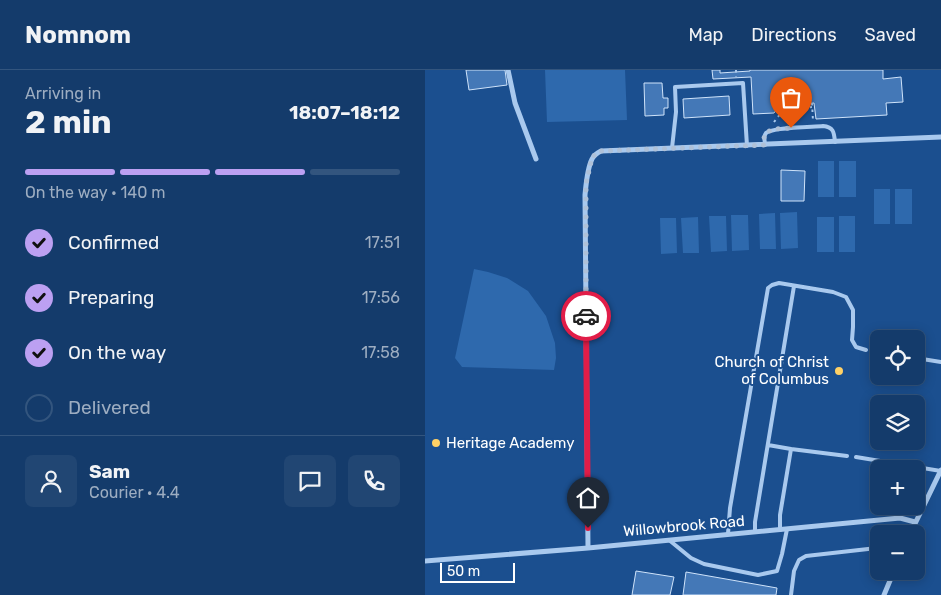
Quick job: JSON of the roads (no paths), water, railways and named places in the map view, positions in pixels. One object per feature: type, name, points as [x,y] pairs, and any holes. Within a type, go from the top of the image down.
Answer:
[{"type":"street","points":[[508,70],[515,103],[536,159]]},
{"type":"street","points":[[588,548],[586,184],[592,158],[596,153],[601,151],[941,137]]},
{"type":"street","points":[[914,525],[941,470]]},
{"type":"street","name":"Willowbrook Road","points":[[425,562],[900,518],[915,522]]},
{"type":"street","points":[[884,595],[890,580]]},
{"type":"lane","points":[[673,148],[676,112],[675,87],[743,84],[747,146]]},
{"type":"lane","points":[[765,145],[764,137],[766,133],[774,129],[823,126],[832,129],[835,142]]},
{"type":"lane","points":[[728,534],[729,508],[769,288],[779,283],[833,292],[846,297],[853,310],[852,340],[856,347],[866,350]]},
{"type":"lane","points":[[755,532],[755,522],[794,286]]},
{"type":"lane","points":[[925,359],[941,362]]},
{"type":"lane","points":[[768,445],[847,456]]},
{"type":"lane","points":[[780,530],[791,449]]},
{"type":"lane","points":[[856,457],[941,470]]},
{"type":"lane","points":[[669,540],[691,558],[704,564],[758,575],[777,571],[787,529]]},
{"type":"lane","points":[[791,595],[794,571],[799,560],[806,556],[870,549]]},
{"type":"place","name":"Church of Christ of Columbus","points":[[839,371]]},
{"type":"place","name":"Heritage Academy","points":[[436,443]]}]
